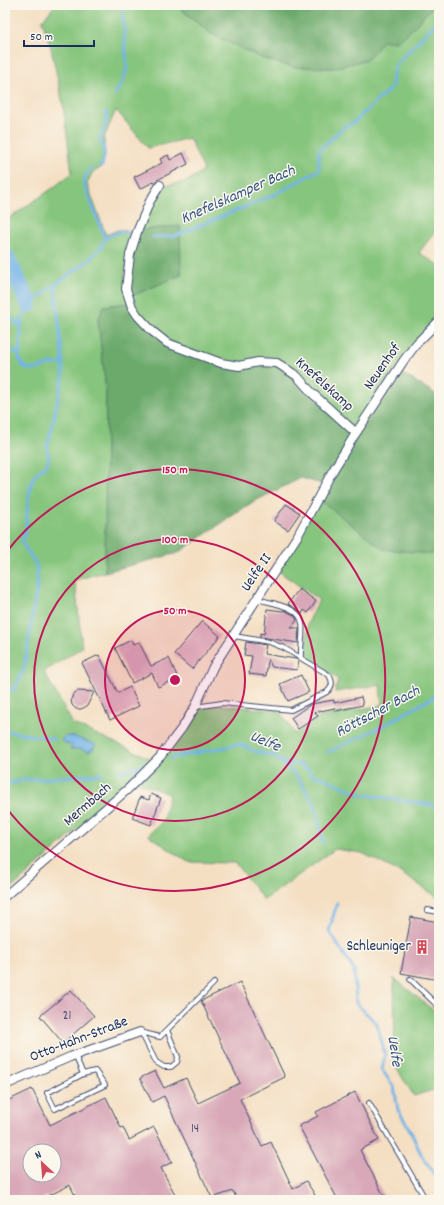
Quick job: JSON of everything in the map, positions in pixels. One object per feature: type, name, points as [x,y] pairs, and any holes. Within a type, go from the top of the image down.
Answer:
[{"type":"street","name":"Knefelskamp","points":[[160,185],[150,201],[137,232],[130,255],[126,289],[132,307],[138,316],[152,331],[167,343],[221,363],[239,366],[258,362],[277,363],[297,376],[312,393],[356,433]]},
{"type":"street","name":"Neuenhof","points":[[356,433],[404,360],[417,343],[439,321]]},
{"type":"street","name":"Uelfe II","points":[[182,728],[195,707],[210,672],[298,535],[332,472],[356,433]]},
{"type":"street","name":"Mermbach","points":[[5,896],[144,774],[171,744],[182,728]]},
{"type":"street","name":"Otto-Hahn-Straße","points":[[5,1085],[75,1055],[140,1032]]},
{"type":"lane","points":[[256,599],[289,608],[300,617],[302,623],[301,658]]},
{"type":"lane","points":[[195,707],[222,703],[291,710],[327,692],[331,687],[332,681],[329,675],[284,648],[269,642],[233,636]]},
{"type":"lane","points":[[427,910],[439,912]]},
{"type":"lane","points":[[410,979],[439,1007]]},
{"type":"lane","points":[[140,1032],[160,1037],[214,983]]},
{"type":"lane","points":[[140,1032],[156,1062],[164,1068],[171,1067],[178,1062],[178,1058],[167,1030]]},
{"type":"lane","points":[[75,1055],[83,1074]]},
{"type":"lane","points":[[95,1071],[105,1085],[55,1109],[47,1093],[83,1074],[95,1071]]},
{"type":"lane","points":[[369,1103],[426,1200]]},
{"type":"green space","points":[[55,5],[175,5],[213,35],[264,59],[293,67],[333,68],[365,60],[376,50],[383,40],[396,42],[411,30],[434,5],[439,5],[439,226],[419,253],[439,265],[439,318],[426,331],[404,358],[384,385],[356,430],[313,392],[298,375],[278,361],[268,360],[231,364],[167,342],[140,316],[129,297],[181,275],[180,226],[140,230],[161,186],[186,182],[204,170],[189,138],[148,148],[116,110],[104,138],[105,156],[102,167],[92,173],[87,184],[106,235],[118,230],[136,231],[128,258],[125,277],[126,295],[129,303],[104,306],[98,320],[106,390],[105,572],[75,580],[82,647],[44,672],[73,724],[154,760],[5,894],[5,221],[72,173],[63,104],[51,48],[42,20]]},
{"type":"green space","points":[[176,5],[434,5],[411,30],[396,42],[383,40],[376,50],[365,60],[333,68],[293,67],[264,59],[213,35]]},
{"type":"green space","points":[[180,226],[181,275],[129,297],[131,255],[140,230]]},
{"type":"green space","points":[[129,303],[151,332],[221,364],[259,363],[282,367],[354,434],[325,485],[301,478],[251,503],[178,553],[105,572],[106,390],[98,320],[104,306]]},
{"type":"green space","points":[[398,371],[439,396],[439,550],[432,554],[383,549],[320,500],[334,473]]},
{"type":"green space","points":[[320,500],[383,549],[431,554],[439,550],[439,898],[401,873],[362,853],[335,849],[264,900],[235,863],[188,862],[148,835],[163,821],[169,794],[137,782],[196,709],[222,705],[280,711],[295,734],[320,717],[382,705],[380,685],[335,692],[338,679],[305,658],[308,623],[319,600],[277,570]]},
{"type":"green space","points":[[394,978],[439,1015],[439,1088],[414,1096],[395,1066]]},
{"type":"water","points":[[66,736],[95,744],[94,749],[91,749],[90,752],[81,749],[70,749],[72,746],[71,745],[61,740]]},
{"type":"building","points":[[183,153],[188,164],[140,189],[134,177],[162,163],[160,159],[168,155],[170,160]]},
{"type":"building","points":[[286,504],[300,513],[288,530],[274,521]]},
{"type":"building","points":[[299,589],[316,601],[308,613],[304,610],[302,614],[288,604]]},
{"type":"building","points":[[267,609],[284,610],[294,615],[297,620],[291,628],[299,628],[298,643],[260,637],[260,633],[264,634]]},
{"type":"building","points":[[202,621],[220,636],[192,669],[174,654]]},
{"type":"building","points":[[131,640],[133,645],[139,642],[151,666],[169,658],[178,678],[158,687],[152,673],[132,683],[115,648]]},
{"type":"building","points":[[246,642],[266,645],[264,654],[296,659],[298,661],[297,670],[272,667],[268,659],[266,676],[249,674],[252,656],[244,655]]},
{"type":"building","points":[[99,655],[118,693],[130,687],[139,706],[110,720],[82,663]]},
{"type":"building","points":[[301,675],[309,692],[288,701],[280,684]]},
{"type":"building","points":[[78,691],[94,692],[87,706],[81,709],[76,709],[72,705],[71,700],[73,694]]},
{"type":"building","points":[[361,697],[363,705],[336,711],[335,708],[315,712],[318,716],[298,729],[291,718],[311,704],[334,700],[334,703]]},
{"type":"building","points":[[151,794],[161,798],[151,825],[132,818],[140,797],[149,800]]},
{"type":"building","name":"Schleuniger","points":[[411,917],[439,922],[439,980],[401,973]]},
{"type":"building","points":[[240,982],[285,1077],[240,1099],[262,1146],[271,1142],[293,1189],[306,1181],[315,1195],[306,1200],[237,1200],[233,1191],[212,1198],[164,1096],[152,1102],[140,1078],[155,1071],[164,1088],[186,1078],[198,1103],[240,1083],[201,1001]]},
{"type":"building","points":[[71,990],[94,1016],[63,1043],[40,1016]]},
{"type":"building","points":[[32,1089],[50,1125],[106,1097],[121,1128],[123,1127],[129,1140],[154,1127],[172,1162],[161,1168],[178,1200],[77,1200],[70,1185],[40,1200],[10,1200],[5,1185],[5,1102]]},
{"type":"building","points":[[355,1092],[379,1140],[360,1150],[386,1200],[338,1200],[299,1126],[318,1116],[316,1112]]},
{"type":"waterway","points":[[115,94],[122,84],[127,68],[122,5]]},
{"type":"waterway","name":"Knefelskamper Bach","points":[[153,237],[175,236],[274,195],[319,170],[319,150],[344,127],[353,123],[392,87],[393,73],[397,63],[434,25],[439,17]]},
{"type":"waterway","points":[[100,166],[102,166],[104,155],[101,139],[106,122],[106,112]]},
{"type":"waterway","points":[[92,168],[86,175],[84,185],[105,238]]},
{"type":"waterway","name":"Knefelskamper Bach","points":[[105,238],[118,232],[129,232]]},
{"type":"waterway","points":[[5,690],[14,690],[24,669],[37,587],[37,571],[35,562],[22,543],[26,530],[31,484],[36,474],[47,464],[48,461],[47,448],[63,378],[63,364],[51,364],[34,370],[24,367],[19,359],[22,319],[29,304],[89,260],[102,246],[105,238]]},
{"type":"waterway","points":[[5,255],[29,304]]},
{"type":"waterway","points":[[55,285],[63,364]]},
{"type":"waterway","points":[[5,312],[21,327]]},
{"type":"waterway","points":[[5,347],[19,354]]},
{"type":"waterway","name":"Röttscher Bach","points":[[328,752],[379,728],[439,694]]},
{"type":"waterway","points":[[5,731],[54,739]]},
{"type":"waterway","name":"Uelfe","points":[[171,758],[240,744],[254,751],[276,757],[298,778],[315,805],[323,843]]},
{"type":"waterway","points":[[282,762],[303,765],[303,768],[308,769],[313,776],[319,776],[360,794],[439,806]]},
{"type":"waterway","name":"Uelfe","points":[[118,772],[144,765]]},
{"type":"waterway","name":"Uelfe","points":[[5,782],[11,783],[24,780],[101,774]]},
{"type":"waterway","name":"Uelfe","points":[[337,903],[329,931],[354,970],[356,1003],[377,1024],[385,1055],[382,1070],[394,1087],[398,1110],[409,1128],[422,1156],[439,1181]]},
{"type":"place","name":"Schleuniger","points":[[422,947]]}]
